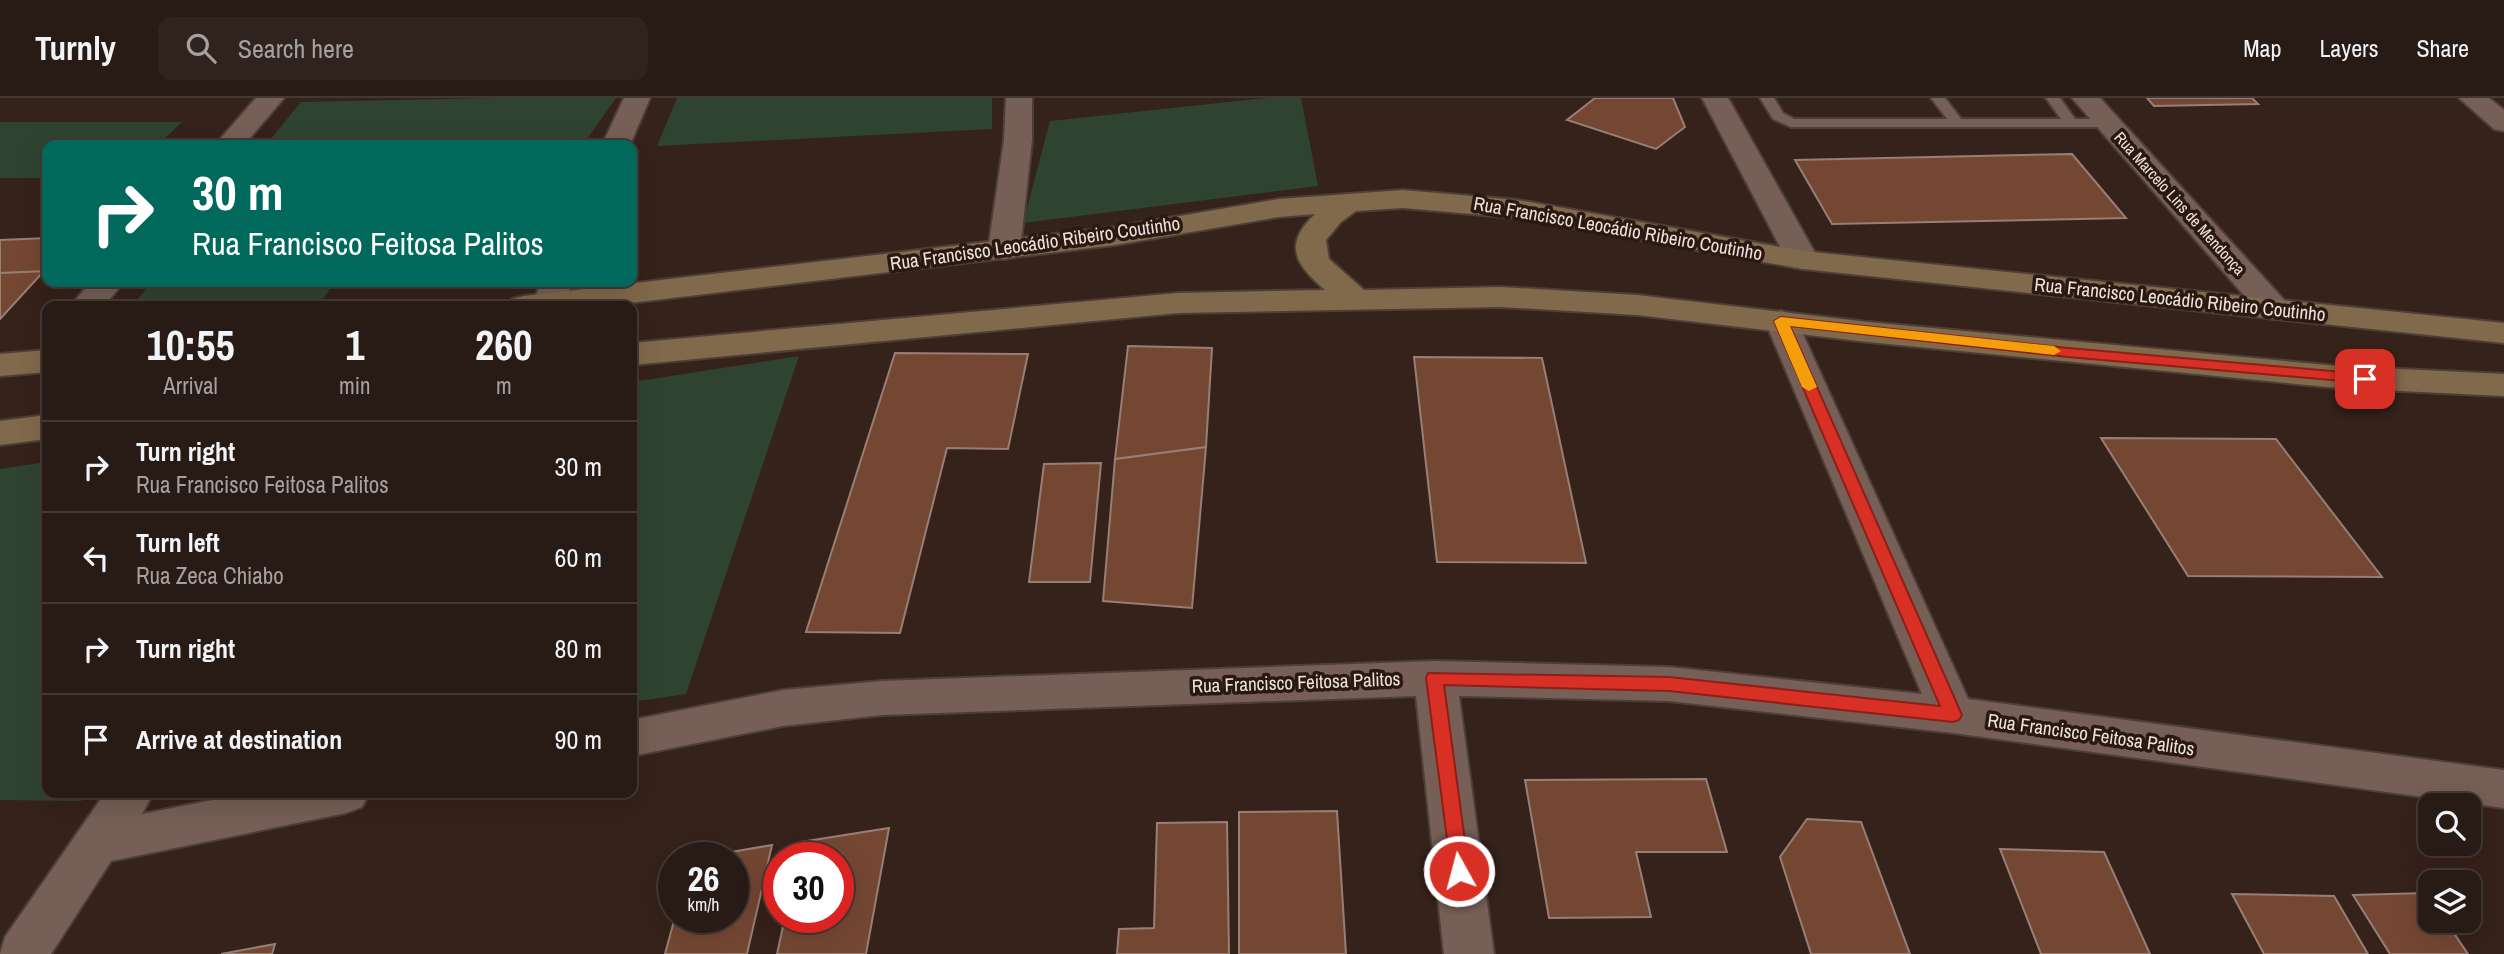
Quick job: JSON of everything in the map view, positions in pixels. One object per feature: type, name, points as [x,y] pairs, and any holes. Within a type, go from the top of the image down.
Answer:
[{"type":"main road","name":"Rua Francisco Leocádio Ribeiro Coutinho","points":[[543,297],[1004,250],[1115,236],[1279,208],[1403,199],[1518,209],[1595,225],[1803,260],[2504,333]]},
{"type":"main road","points":[[1350,202],[1324,218],[1313,232],[1308,249],[1313,261],[1329,279],[1356,299]]},
{"type":"main road","points":[[637,354],[1178,303],[1514,298],[1637,305],[2338,377],[2504,385]]},
{"type":"main road","points":[[0,365],[42,358]]},
{"type":"main road","points":[[0,433],[42,428]]},
{"type":"street","points":[[233,140],[271,98]]},
{"type":"street","points":[[618,140],[637,98]]},
{"type":"street","points":[[1004,250],[1018,140],[1019,98]]},
{"type":"street","points":[[1715,98],[1803,260]]},
{"type":"street","points":[[2472,98],[2504,122]]},
{"type":"street","name":"Rua Marcelo Lins de Mendonça","points":[[2078,111],[2108,123],[2274,309]]},
{"type":"street","points":[[91,301],[103,287]]},
{"type":"street","points":[[1781,321],[1953,715]]},
{"type":"street","points":[[1434,678],[1469,954]]},
{"type":"street","name":"Rua Francisco Feitosa Palitos","points":[[637,737],[783,708],[882,698],[1434,678],[1669,684],[1953,715],[2504,789]]},
{"type":"street","points":[[23,954],[127,798]]},
{"type":"street","points":[[97,843],[321,798]]},
{"type":"lane","points":[[1767,98],[1778,116],[1791,123],[1958,123],[2078,111]]},
{"type":"lane","points":[[1938,98],[1958,123]]},
{"type":"lane","points":[[2053,98],[2078,111]]},
{"type":"green space","points":[[616,98],[587,140],[270,140],[301,102]]},
{"type":"green space","points":[[677,98],[992,98],[992,129],[657,146]]},
{"type":"green space","points":[[1266,98],[1301,98],[1318,186],[1023,223],[1050,121]]},
{"type":"green space","points":[[0,122],[182,122],[163,140],[42,140],[42,178],[0,178]]},
{"type":"green space","points":[[148,287],[331,287],[321,301],[136,301]]},
{"type":"green space","points":[[799,356],[686,694],[637,701],[637,381]]},
{"type":"green space","points":[[42,463],[42,798],[83,798],[81,801],[0,800],[0,469]]},
{"type":"building","points":[[1595,98],[1673,98],[1685,127],[1656,149],[1567,120]]},
{"type":"building","points":[[2147,98],[2252,98],[2258,104],[2154,106]]},
{"type":"building","points":[[2072,154],[2126,218],[1832,224],[1795,160]]},
{"type":"building","points":[[42,238],[42,271],[0,273],[0,240]]},
{"type":"building","points":[[42,271],[0,319],[0,273]]},
{"type":"building","points":[[1128,346],[1212,348],[1206,447],[1115,459]]},
{"type":"building","points":[[895,353],[1028,354],[1008,449],[947,448],[900,633],[806,632]]},
{"type":"building","points":[[1414,357],[1542,358],[1586,563],[1437,562]]},
{"type":"building","points":[[2101,438],[2276,439],[2382,577],[2188,576]]},
{"type":"building","points":[[1206,447],[1192,608],[1103,601],[1115,459]]},
{"type":"building","points":[[1101,463],[1090,582],[1029,582],[1044,464]]},
{"type":"building","points":[[1706,779],[1727,852],[1636,852],[1651,917],[1549,918],[1525,780]]},
{"type":"building","points":[[1337,811],[1346,954],[1239,954],[1239,812]]},
{"type":"building","points":[[1807,819],[1861,822],[1910,954],[1811,954],[1780,857]]},
{"type":"building","points":[[1227,822],[1229,954],[1117,954],[1119,929],[1154,928],[1157,823]]},
{"type":"building","points":[[889,828],[866,954],[777,954],[782,933],[854,933],[854,842],[801,842]]},
{"type":"building","points":[[763,847],[763,884],[747,954],[665,954],[671,933],[749,933],[749,849]]},
{"type":"building","points":[[2000,849],[2104,852],[2150,954],[2041,954]]},
{"type":"building","points":[[2418,893],[2418,933],[2454,933],[2468,954],[2390,954],[2353,895]]},
{"type":"building","points":[[2232,894],[2334,896],[2368,954],[2264,954]]},
{"type":"building","points":[[275,944],[272,954],[221,954]]},
{"type":"slow traffic","points":[[1809,387],[1781,321],[2054,351]]},
{"type":"route","points":[[1459,871],[1434,678],[1669,684],[1953,715],[1781,321],[2068,352],[2365,379]]}]
